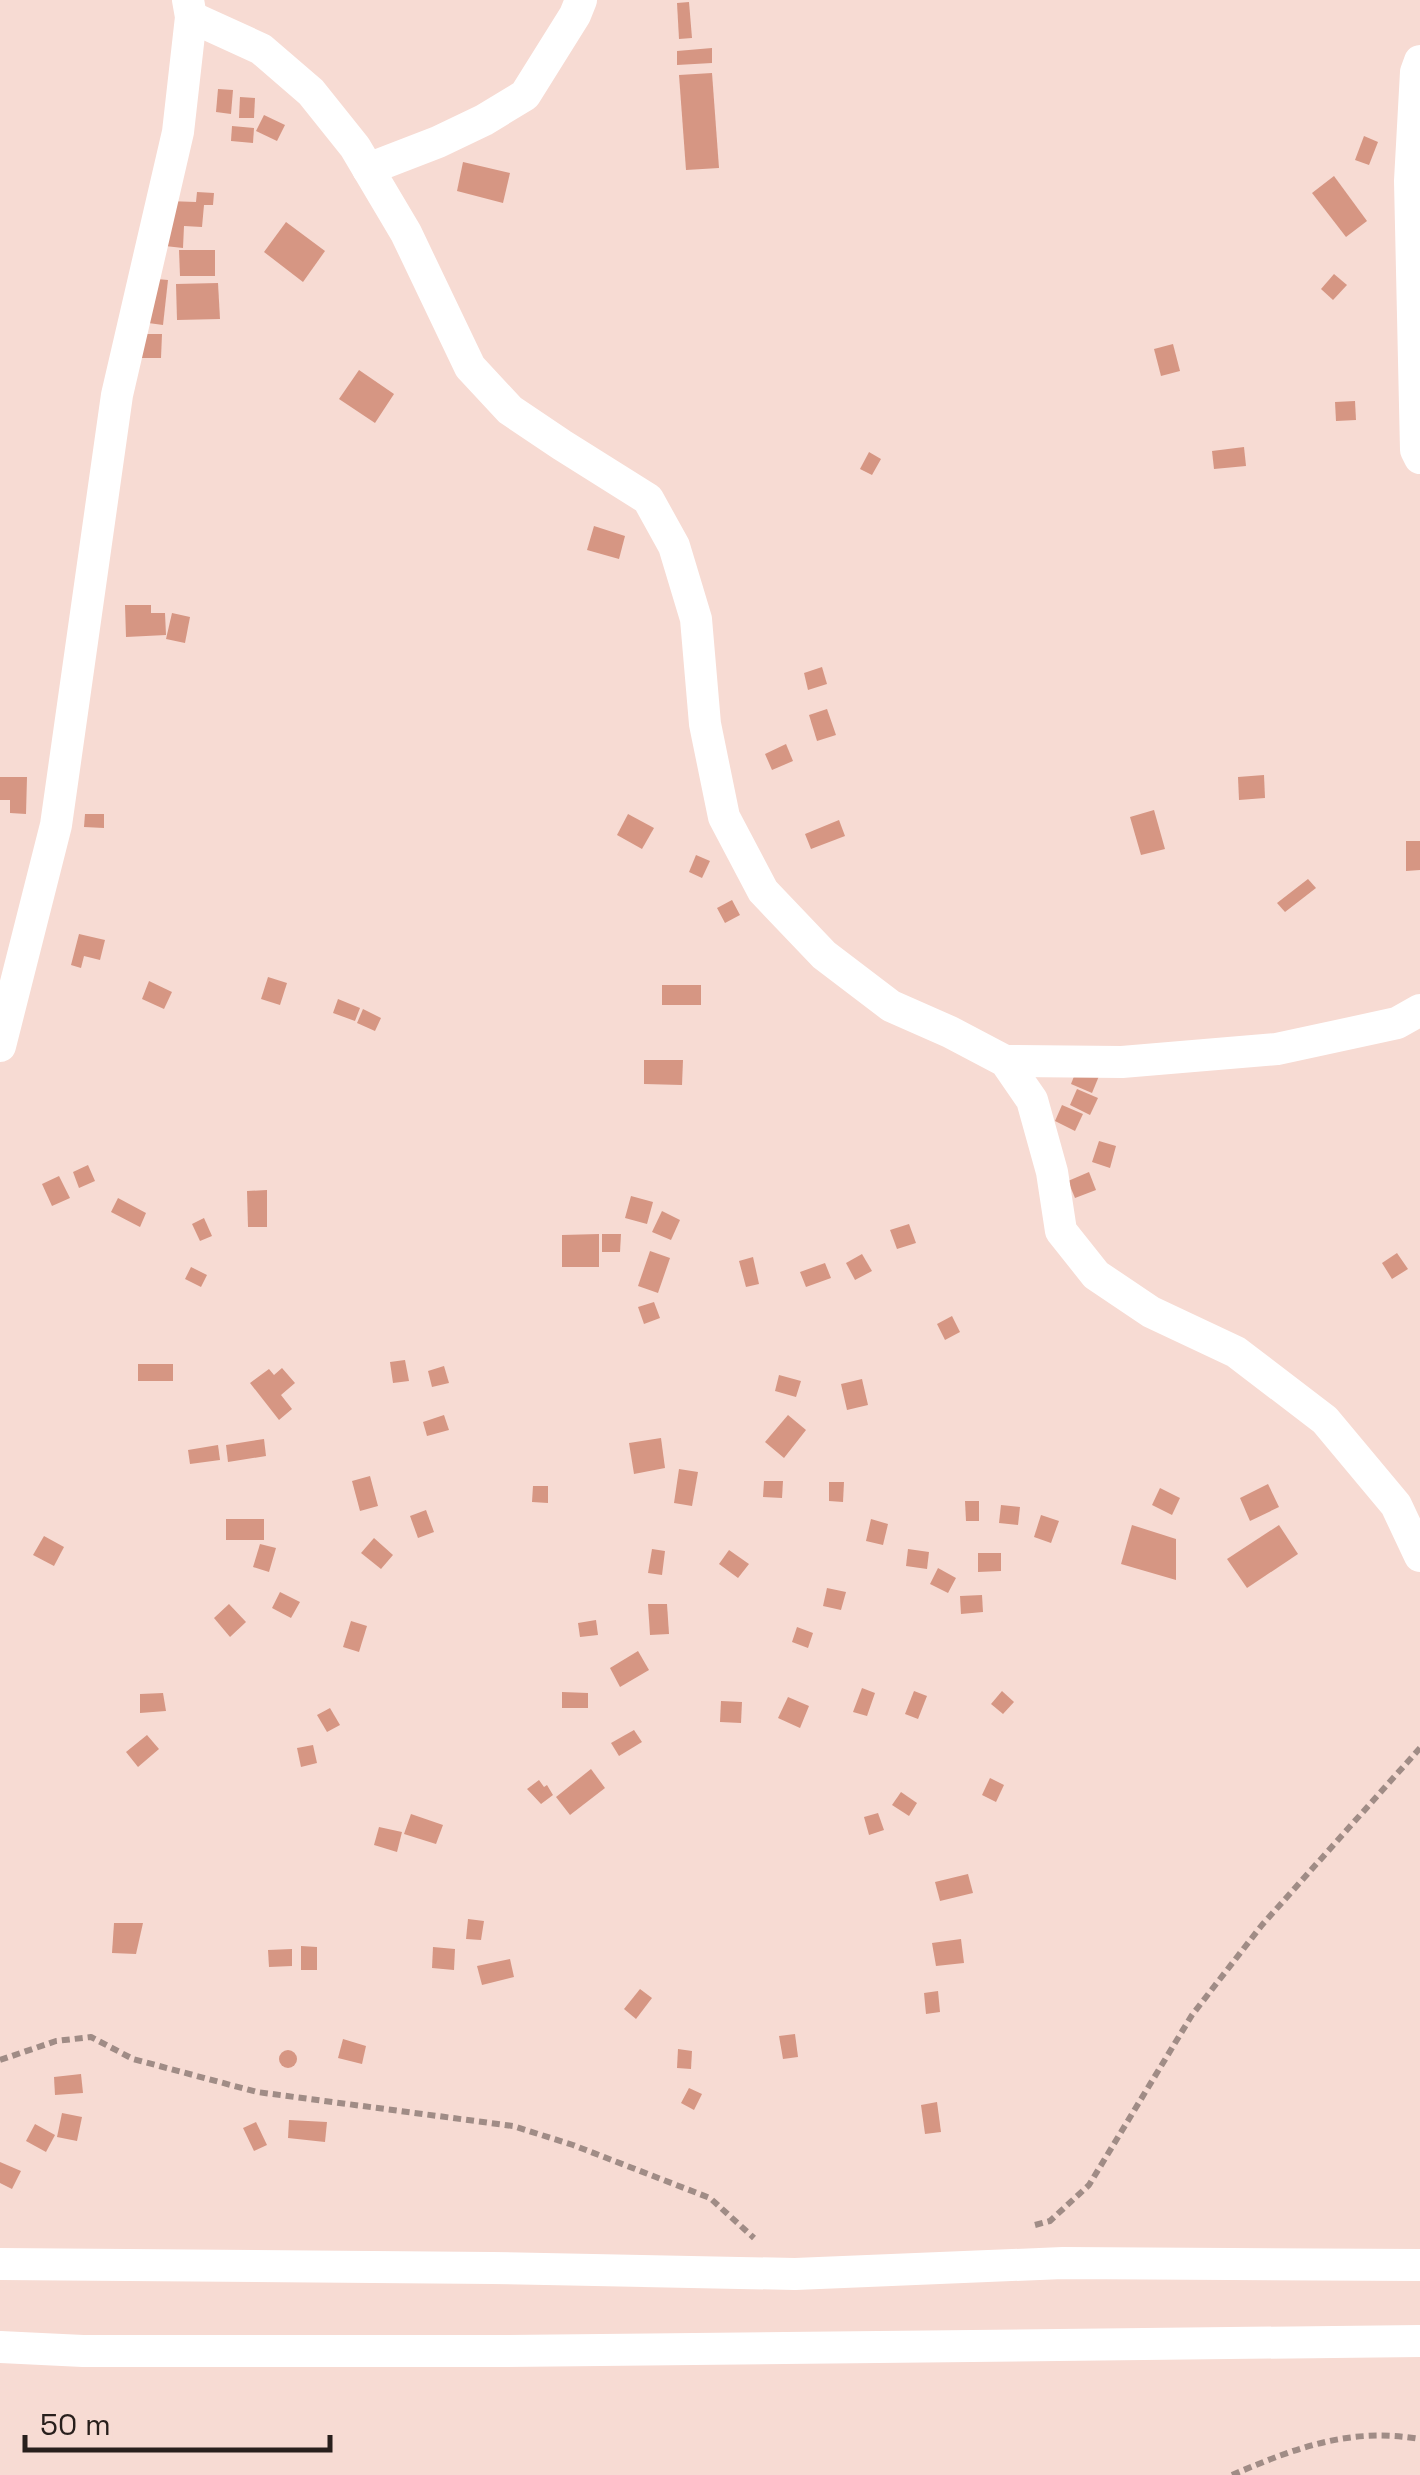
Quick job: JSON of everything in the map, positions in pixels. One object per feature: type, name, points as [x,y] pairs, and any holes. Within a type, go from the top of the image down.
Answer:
[{"type":"street","points":[[368,169],[438,142],[524,95],[581,0]]},
{"type":"street","points":[[0,1046],[56,825],[117,395],[178,132],[190,8],[261,50],[298,81],[355,147],[406,233],[470,366],[510,410],[648,498],[674,546],[696,619],[705,724],[724,817],[763,890],[824,955],[891,1006],[1005,1061],[1122,1062],[1276,1049],[1397,1022],[1420,1010]]},
{"type":"street","points":[[1420,60],[1416,72],[1410,182],[1413,376],[1416,450],[1420,458]]},
{"type":"street","points":[[1005,1061],[1032,1100],[1052,1172],[1061,1231],[1096,1275],[1152,1312],[1236,1352],[1325,1420],[1396,1506],[1420,1556]]},
{"type":"street","points":[[0,2264],[795,2274],[1063,2263],[1420,2264]]},
{"type":"street","points":[[0,2347],[82,2351],[447,2351],[1420,2341]]},
{"type":"path","points":[[1032,2226],[1050,2221],[1089,2185],[1204,2000],[1262,1925],[1420,1748]]},
{"type":"path","points":[[0,2060],[56,2042],[91,2038],[133,2059],[258,2092],[513,2126],[710,2198],[795,2274]]},
{"type":"path","points":[[1232,2475],[1300,2448],[1334,2440],[1370,2436],[1420,2439]]},
{"type":"building","points":[[689,2],[692,38],[679,39],[677,3]]},
{"type":"building","points":[[712,48],[712,63],[677,65],[677,51]]},
{"type":"building","points":[[712,73],[719,168],[686,170],[679,75]]},
{"type":"building","points":[[218,89],[233,90],[231,114],[216,112]]},
{"type":"building","points":[[240,97],[255,98],[254,118],[239,118]]},
{"type":"building","points":[[264,115],[285,125],[277,141],[256,131]]},
{"type":"building","points":[[232,126],[254,128],[253,143],[231,141]]},
{"type":"building","points":[[1364,136],[1378,142],[1369,165],[1355,160]]},
{"type":"building","points":[[463,162],[510,173],[503,203],[457,191]]},
{"type":"building","points":[[1334,176],[1367,221],[1346,237],[1312,193]]},
{"type":"building","points":[[197,192],[214,193],[213,205],[204,205],[202,227],[184,226],[183,248],[165,246],[168,201],[196,202]]},
{"type":"building","points":[[286,222],[325,251],[303,282],[264,252]]},
{"type":"building","points":[[179,250],[215,250],[215,276],[180,276]]},
{"type":"building","points":[[1334,274],[1347,285],[1333,300],[1321,289]]},
{"type":"building","points":[[146,278],[168,280],[163,325],[141,322]]},
{"type":"building","points":[[218,283],[220,319],[177,320],[176,284]]},
{"type":"building","points":[[140,334],[162,334],[161,358],[140,358]]},
{"type":"building","points":[[1173,344],[1180,371],[1161,376],[1154,349]]},
{"type":"building","points":[[359,370],[394,394],[375,423],[339,399]]},
{"type":"building","points":[[1355,401],[1356,420],[1336,421],[1335,402]]},
{"type":"building","points":[[1244,447],[1246,466],[1214,469],[1212,451]]},
{"type":"building","points":[[869,452],[881,459],[872,475],[860,469]]},
{"type":"building","points":[[594,526],[625,536],[619,559],[587,550]]},
{"type":"building","points":[[125,605],[151,605],[151,613],[165,613],[166,635],[126,637]]},
{"type":"building","points":[[172,613],[190,617],[185,643],[166,639]]},
{"type":"building","points":[[822,667],[827,684],[808,690],[804,673]]},
{"type":"building","points":[[827,709],[836,735],[817,741],[809,715]]},
{"type":"building","points":[[786,744],[793,761],[772,770],[765,754]]},
{"type":"building","points":[[1264,775],[1265,798],[1239,800],[1238,777]]},
{"type":"building","points":[[0,777],[27,777],[26,814],[10,813],[10,800],[0,800]]},
{"type":"building","points":[[1154,810],[1165,849],[1141,855],[1130,817]]},
{"type":"building","points":[[85,814],[104,814],[104,828],[84,827]]},
{"type":"building","points":[[628,814],[654,828],[642,849],[617,835]]},
{"type":"building","points":[[839,820],[845,836],[811,849],[805,834]]},
{"type":"building","points":[[1406,841],[1420,841],[1420,870],[1406,871]]},
{"type":"building","points":[[696,855],[710,861],[702,878],[689,872]]},
{"type":"building","points":[[1308,879],[1316,888],[1285,912],[1277,903]]},
{"type":"building","points":[[732,900],[740,915],[725,923],[717,908]]},
{"type":"building","points":[[79,934],[105,940],[100,960],[84,956],[81,968],[71,965]]},
{"type":"building","points":[[268,977],[287,983],[280,1005],[261,999]]},
{"type":"building","points":[[149,981],[172,992],[164,1009],[142,999]]},
{"type":"building","points":[[662,985],[701,985],[701,1005],[662,1005]]},
{"type":"building","points":[[338,999],[360,1008],[355,1021],[333,1013]]},
{"type":"building","points":[[363,1009],[381,1018],[375,1031],[357,1023]]},
{"type":"building","points":[[644,1060],[683,1060],[682,1085],[644,1084]]},
{"type":"building","points":[[1078,1066],[1099,1076],[1092,1093],[1071,1084]]},
{"type":"building","points":[[1077,1089],[1098,1098],[1090,1115],[1070,1105]]},
{"type":"building","points":[[1062,1105],[1083,1114],[1075,1131],[1055,1121]]},
{"type":"building","points":[[1099,1141],[1116,1146],[1110,1168],[1092,1162]]},
{"type":"building","points":[[88,1165],[95,1181],[79,1188],[73,1172]]},
{"type":"building","points":[[1089,1172],[1096,1190],[1075,1198],[1068,1181]]},
{"type":"building","points":[[59,1176],[70,1198],[52,1206],[42,1184]]},
{"type":"building","points":[[267,1190],[267,1227],[248,1227],[247,1191]]},
{"type":"building","points":[[631,1196],[653,1202],[647,1224],[625,1218]]},
{"type":"building","points":[[118,1198],[146,1213],[140,1227],[111,1212]]},
{"type":"building","points":[[662,1211],[680,1220],[671,1240],[652,1232]]},
{"type":"building","points":[[204,1218],[212,1236],[200,1241],[192,1224]]},
{"type":"building","points":[[909,1224],[916,1243],[897,1249],[890,1230]]},
{"type":"building","points":[[599,1234],[599,1267],[562,1267],[562,1235]]},
{"type":"building","points":[[602,1234],[621,1234],[620,1252],[602,1252]]},
{"type":"building","points":[[650,1251],[670,1258],[658,1293],[638,1286]]},
{"type":"building","points":[[1397,1253],[1408,1269],[1392,1279],[1382,1263]]},
{"type":"building","points":[[862,1254],[872,1271],[855,1280],[846,1263]]},
{"type":"building","points":[[753,1257],[759,1284],[746,1287],[739,1261]]},
{"type":"building","points":[[825,1263],[831,1278],[806,1287],[800,1272]]},
{"type":"building","points":[[191,1267],[207,1275],[201,1287],[185,1279]]},
{"type":"building","points":[[654,1302],[660,1318],[644,1324],[638,1307]]},
{"type":"building","points":[[952,1316],[960,1332],[945,1340],[937,1324]]},
{"type":"building","points":[[405,1360],[409,1381],[393,1383],[390,1362]]},
{"type":"building","points":[[138,1364],[173,1364],[173,1381],[138,1381]]},
{"type":"building","points":[[444,1366],[449,1383],[432,1387],[428,1371]]},
{"type":"building","points":[[282,1368],[295,1383],[281,1395],[292,1409],[279,1420],[250,1383],[269,1369],[274,1375]]},
{"type":"building","points":[[779,1375],[801,1381],[796,1397],[775,1391]]},
{"type":"building","points":[[862,1379],[868,1405],[847,1410],[841,1384]]},
{"type":"building","points":[[444,1415],[449,1430],[427,1436],[423,1422]]},
{"type":"building","points":[[788,1415],[806,1430],[784,1458],[765,1442]]},
{"type":"building","points":[[661,1438],[665,1468],[634,1474],[629,1443]]},
{"type":"building","points":[[264,1439],[266,1456],[228,1462],[226,1445]]},
{"type":"building","points":[[218,1445],[220,1460],[190,1464],[188,1450]]},
{"type":"building","points":[[679,1469],[698,1472],[692,1506],[674,1503]]},
{"type":"building","points":[[370,1476],[378,1506],[360,1511],[352,1481]]},
{"type":"building","points":[[764,1481],[783,1481],[782,1498],[763,1497]]},
{"type":"building","points":[[829,1482],[844,1482],[843,1502],[829,1501]]},
{"type":"building","points":[[1268,1484],[1279,1507],[1250,1521],[1240,1498]]},
{"type":"building","points":[[533,1486],[548,1486],[548,1503],[532,1502]]},
{"type":"building","points":[[1160,1488],[1180,1498],[1172,1515],[1152,1505]]},
{"type":"building","points":[[965,1501],[979,1501],[979,1521],[966,1521]]},
{"type":"building","points":[[1001,1505],[1020,1507],[1018,1525],[999,1523]]},
{"type":"building","points":[[426,1510],[434,1532],[418,1538],[410,1516]]},
{"type":"building","points":[[1041,1515],[1059,1521],[1051,1543],[1034,1537]]},
{"type":"building","points":[[226,1519],[264,1519],[264,1540],[226,1540]]},
{"type":"building","points":[[871,1519],[888,1524],[883,1545],[866,1541]]},
{"type":"building","points":[[1132,1525],[1176,1539],[1176,1580],[1121,1564]]},
{"type":"building","points":[[1279,1525],[1298,1554],[1247,1588],[1227,1559]]},
{"type":"building","points":[[44,1536],[64,1547],[54,1566],[33,1555]]},
{"type":"building","points":[[374,1538],[393,1555],[381,1569],[361,1553]]},
{"type":"building","points":[[260,1544],[276,1548],[269,1572],[253,1567]]},
{"type":"building","points":[[652,1549],[665,1551],[662,1575],[648,1573]]},
{"type":"building","points":[[908,1549],[929,1552],[927,1569],[906,1566]]},
{"type":"building","points":[[729,1550],[749,1564],[738,1578],[719,1564]]},
{"type":"building","points":[[978,1553],[1001,1553],[1001,1571],[978,1572]]},
{"type":"building","points":[[938,1568],[956,1578],[948,1593],[930,1584]]},
{"type":"building","points":[[827,1588],[846,1592],[841,1610],[823,1606]]},
{"type":"building","points":[[280,1592],[300,1602],[291,1618],[272,1608]]},
{"type":"building","points":[[982,1595],[983,1612],[961,1614],[960,1596]]},
{"type":"building","points":[[229,1604],[246,1622],[230,1637],[214,1618]]},
{"type":"building","points":[[648,1604],[667,1604],[669,1634],[650,1635]]},
{"type":"building","points":[[596,1620],[598,1635],[580,1637],[578,1623]]},
{"type":"building","points":[[351,1621],[367,1626],[359,1652],[343,1647]]},
{"type":"building","points":[[797,1627],[813,1633],[808,1648],[792,1642]]},
{"type":"building","points":[[638,1651],[649,1670],[620,1687],[610,1668]]},
{"type":"building","points":[[862,1688],[875,1693],[867,1716],[853,1712]]},
{"type":"building","points":[[914,1691],[927,1696],[918,1719],[905,1714]]},
{"type":"building","points":[[1002,1691],[1014,1702],[1003,1714],[991,1704]]},
{"type":"building","points":[[562,1692],[588,1693],[588,1708],[562,1708]]},
{"type":"building","points":[[163,1693],[166,1711],[140,1713],[140,1694]]},
{"type":"building","points":[[788,1697],[809,1706],[800,1728],[778,1718]]},
{"type":"building","points":[[721,1701],[742,1702],[741,1723],[720,1722]]},
{"type":"building","points":[[330,1708],[340,1725],[327,1732],[317,1715]]},
{"type":"building","points":[[634,1730],[642,1742],[619,1756],[611,1743]]},
{"type":"building","points":[[147,1735],[159,1749],[138,1767],[126,1752]]},
{"type":"building","points":[[313,1745],[317,1763],[301,1767],[297,1748]]},
{"type":"building","points":[[591,1769],[605,1788],[570,1815],[556,1797]]},
{"type":"building","points":[[990,1778],[1004,1785],[996,1802],[982,1795]]},
{"type":"building","points":[[539,1780],[553,1795],[541,1804],[527,1789]]},
{"type":"building","points":[[901,1792],[917,1803],[909,1816],[892,1805]]},
{"type":"building","points":[[878,1813],[884,1830],[869,1835],[864,1817]]},
{"type":"building","points":[[411,1814],[443,1825],[436,1844],[404,1834]]},
{"type":"building","points":[[379,1827],[402,1832],[397,1852],[374,1845]]},
{"type":"building","points":[[968,1874],[973,1893],[940,1901],[935,1882]]},
{"type":"building","points":[[468,1919],[484,1921],[481,1940],[466,1939]]},
{"type":"building","points":[[114,1923],[143,1923],[136,1954],[112,1953]]},
{"type":"building","points":[[961,1939],[964,1963],[936,1966],[932,1943]]},
{"type":"building","points":[[301,1946],[317,1947],[317,1970],[301,1970]]},
{"type":"building","points":[[433,1947],[455,1949],[454,1970],[432,1968]]},
{"type":"building","points":[[292,1949],[292,1966],[269,1967],[268,1950]]},
{"type":"building","points":[[510,1959],[514,1977],[482,1985],[477,1966]]},
{"type":"building","points":[[640,1989],[652,1998],[636,2019],[624,2009]]},
{"type":"building","points":[[938,1991],[940,2012],[926,2014],[924,1993]]},
{"type":"building","points":[[795,2034],[798,2057],[783,2059],[779,2036]]},
{"type":"building","points":[[343,2039],[366,2046],[362,2064],[338,2058]]},
{"type":"building","points":[[678,2049],[692,2051],[691,2069],[677,2068]]},
{"type":"building","points":[[288,2050],[297,2059],[288,2068],[279,2059]]},
{"type":"building","points":[[81,2074],[83,2093],[55,2095],[54,2077]]},
{"type":"building","points":[[689,2088],[702,2094],[694,2110],[681,2103]]},
{"type":"building","points":[[937,2102],[941,2132],[925,2134],[921,2105]]},
{"type":"building","points":[[62,2113],[82,2117],[77,2141],[57,2137]]},
{"type":"building","points":[[289,2120],[327,2122],[325,2142],[288,2138]]},
{"type":"building","points":[[256,2122],[267,2145],[254,2151],[243,2128]]},
{"type":"building","points":[[35,2124],[55,2135],[46,2152],[26,2141]]},
{"type":"building","points":[[0,2162],[21,2171],[12,2189],[0,2183]]}]
